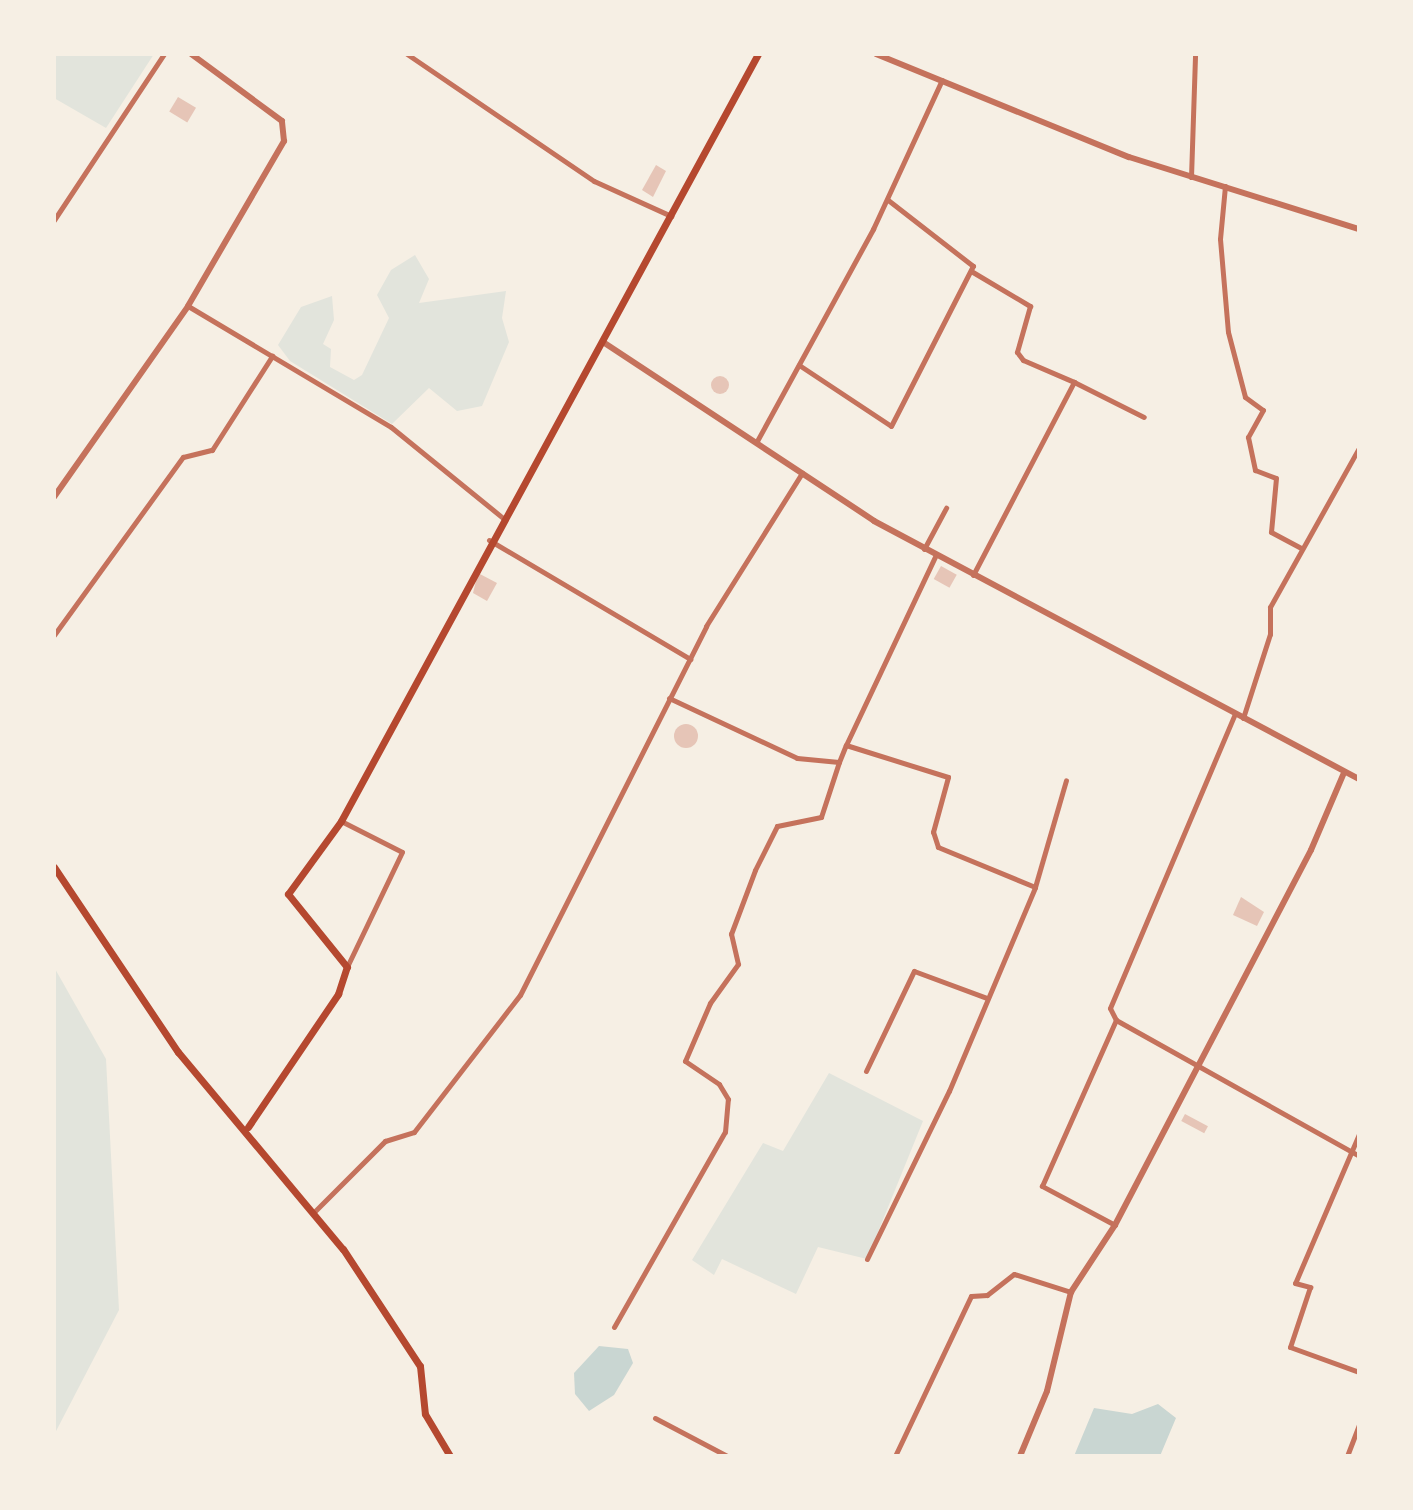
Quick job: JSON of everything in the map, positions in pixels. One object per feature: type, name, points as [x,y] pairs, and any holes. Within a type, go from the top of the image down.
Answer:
[{"type":"main road","points":[[248,1127],[338,994],[347,967],[288,894],[341,821],[489,540],[673,217],[758,54]]},
{"type":"main road","points":[[54,867],[178,1052],[248,1127],[313,1213],[420,1366],[425,1414],[450,1456]]},
{"type":"street","points":[[54,220],[164,54]]},
{"type":"street","points":[[55,493],[188,306],[240,225],[286,130],[191,54]]},
{"type":"street","points":[[407,54],[582,174],[673,217]]},
{"type":"street","points":[[876,54],[1191,177],[1225,185],[1359,229]]},
{"type":"street","points":[[1191,177],[1195,54]]},
{"type":"street","points":[[757,441],[888,200],[942,80]]},
{"type":"street","points":[[1225,185],[1220,239],[1228,332],[1245,397],[1263,410],[1250,448],[1255,470],[1276,478],[1271,532],[1301,548]]},
{"type":"street","points":[[888,200],[946,240],[971,271],[1030,306],[1017,352],[1023,360],[1144,417]]},
{"type":"street","points":[[799,365],[891,426],[971,271]]},
{"type":"street","points":[[188,306],[391,427],[503,518]]},
{"type":"street","points":[[603,342],[924,549],[1239,716],[1343,775],[1359,779]]},
{"type":"street","points":[[54,635],[183,457],[212,450],[272,356]]},
{"type":"street","points":[[973,576],[1074,382]]},
{"type":"street","points":[[1359,448],[1270,607],[1270,634],[1239,716],[1110,1008],[1116,1020],[1198,1062],[1359,1156]]},
{"type":"street","points":[[313,1213],[385,1141],[414,1132],[520,995],[690,659],[802,473]]},
{"type":"street","points":[[924,549],[946,508]]},
{"type":"street","points":[[489,540],[690,659]]},
{"type":"street","points":[[614,1327],[725,1132],[728,1099],[719,1084],[685,1061],[710,1003],[738,964],[731,934],[755,870],[777,826],[821,817],[846,745],[936,555]]},
{"type":"street","points":[[669,698],[797,758],[839,762]]},
{"type":"street","points":[[846,745],[948,777],[933,832],[938,847],[1035,887]]},
{"type":"street","points":[[1020,1456],[1047,1391],[1071,1292],[1115,1225],[1343,775]]},
{"type":"street","points":[[867,1259],[1035,887],[1066,780]]},
{"type":"street","points":[[341,821],[402,852],[347,967]]},
{"type":"street","points":[[866,1071],[914,971],[987,998]]},
{"type":"street","points":[[1115,1225],[1042,1186],[1116,1020]]},
{"type":"street","points":[[1359,1134],[1295,1283],[1310,1287],[1290,1347],[1359,1372]]},
{"type":"street","points":[[895,1456],[971,1296],[987,1295],[1014,1274],[1071,1292]]},
{"type":"street","points":[[655,1418],[727,1456]]},
{"type":"street","points":[[1347,1456],[1359,1424]]},
{"type":"shaded area","points":[[54,54],[154,54],[106,128],[54,98]]},
{"type":"shaded area","points":[[415,255],[429,279],[419,303],[506,291],[502,318],[509,342],[482,406],[457,411],[429,388],[392,424],[290,361],[278,345],[301,307],[332,296],[334,320],[323,344],[331,349],[330,367],[354,380],[362,375],[389,318],[377,295],[391,270]]},
{"type":"shaded area","points":[[54,967],[106,1059],[119,1310],[54,1435]]},
{"type":"shaded area","points":[[829,1073],[923,1121],[867,1259],[818,1247],[796,1294],[722,1259],[714,1275],[692,1260],[763,1143],[783,1151]]},
{"type":"shaded area","points":[[599,1346],[628,1349],[633,1363],[614,1395],[589,1411],[575,1394],[574,1373]]},
{"type":"shaded area","points":[[1158,1404],[1176,1418],[1160,1456],[1074,1456],[1094,1408],[1132,1414]]},
{"type":"building","points":[[178,97],[196,108],[187,122],[169,112]]},
{"type":"building","points":[[656,165],[666,171],[653,197],[642,190]]},
{"type":"building","points":[[716,376],[724,376],[729,385],[727,392],[716,394],[711,389],[711,381]]},
{"type":"building","points":[[941,566],[957,575],[949,588],[934,579]]},
{"type":"building","points":[[478,573],[497,583],[487,601],[473,593]]},
{"type":"building","points":[[686,724],[697,731],[698,736],[691,747],[686,748],[675,741],[674,736],[681,725]]},
{"type":"building","points":[[1241,897],[1264,912],[1257,926],[1233,915]]},
{"type":"building","points":[[1185,1114],[1208,1126],[1204,1133],[1181,1121]]}]
